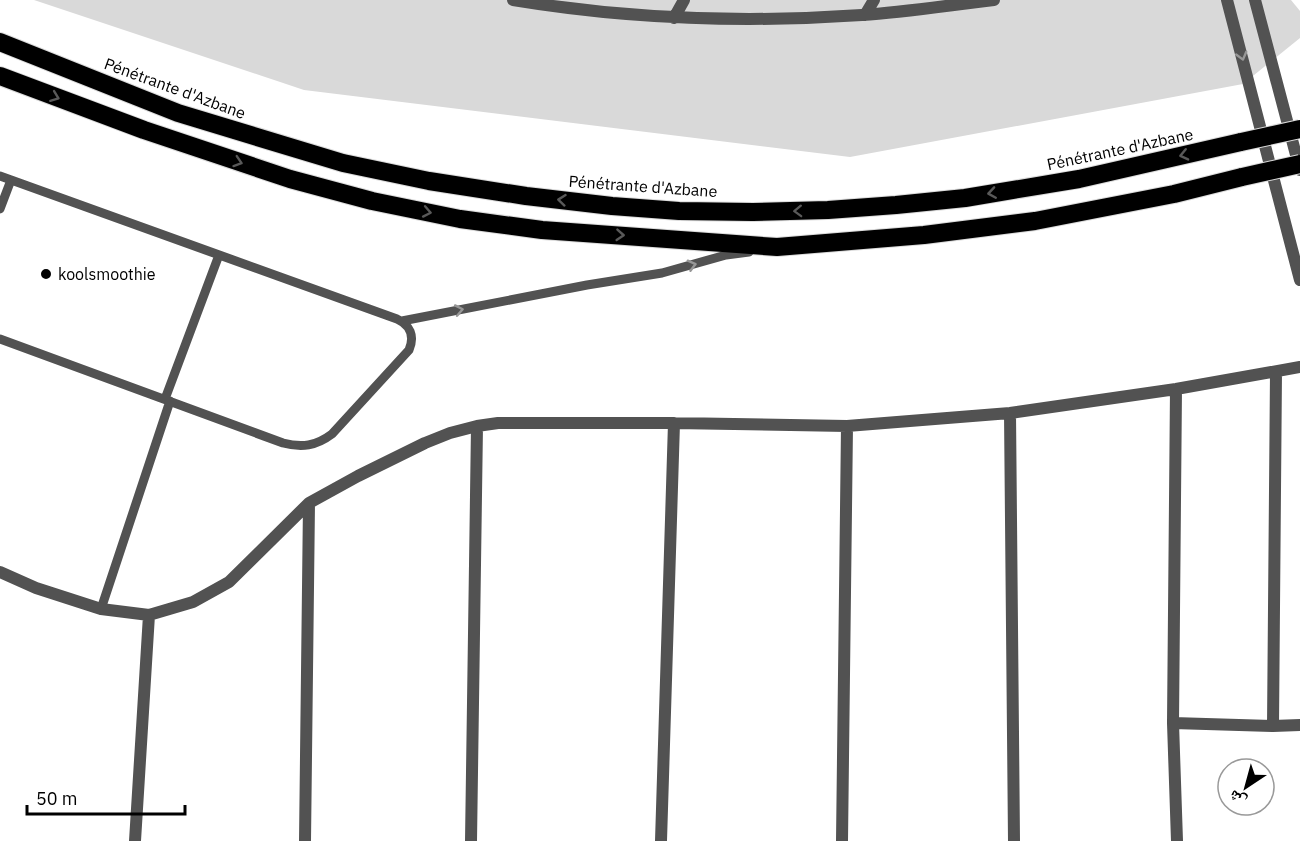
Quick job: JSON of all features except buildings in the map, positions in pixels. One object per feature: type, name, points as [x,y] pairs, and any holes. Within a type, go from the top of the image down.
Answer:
[{"type":"highway","name":"Pénétrante d'Azbane","points":[[0,42],[178,113],[343,163],[429,181],[612,206],[753,212],[896,206],[964,198],[1079,179],[1300,129]]},
{"type":"highway","points":[[0,76],[206,152],[290,179],[372,201],[460,219],[542,230],[777,247],[924,235],[1035,221],[1174,194],[1300,164]]},
{"type":"street","points":[[513,0],[605,12],[674,18],[737,20],[865,15],[994,0]]},
{"type":"street","points":[[674,18],[684,0]]},
{"type":"street","points":[[865,15],[874,0]]},
{"type":"street","points":[[1227,0],[1300,280]]},
{"type":"street","points":[[1255,0],[1300,171]]},
{"type":"street","points":[[0,572],[36,588],[101,609],[149,615],[193,602],[229,582],[309,503],[425,443],[477,426],[498,423],[674,423],[847,426],[1010,413],[1176,389],[1300,367]]},
{"type":"street","points":[[1273,726],[1276,372]]},
{"type":"street","points":[[1176,389],[1173,723],[1177,841]]},
{"type":"street","points":[[1010,413],[1014,841]]},
{"type":"street","points":[[661,841],[674,423]]},
{"type":"street","points":[[471,841],[477,426]]},
{"type":"street","points":[[842,841],[847,426]]},
{"type":"street","points":[[305,841],[309,503]]},
{"type":"street","points":[[135,841],[149,615]]},
{"type":"street","points":[[1173,723],[1300,725]]},
{"type":"lane","points":[[0,176],[402,321],[411,333],[411,344],[409,350],[324,441],[314,445],[293,446],[0,339]]},
{"type":"lane","points":[[0,209],[11,180]]},
{"type":"lane","points":[[402,321],[587,285],[662,273],[726,255],[777,247]]},
{"type":"lane","points":[[101,609],[168,400],[219,255]]},
{"type":"shaded area","points":[[34,0],[1291,0],[1300,11],[1300,38],[1243,84],[850,157],[304,90]]},
{"type":"place","name":"koolsmoothie","points":[[46,274]]}]
